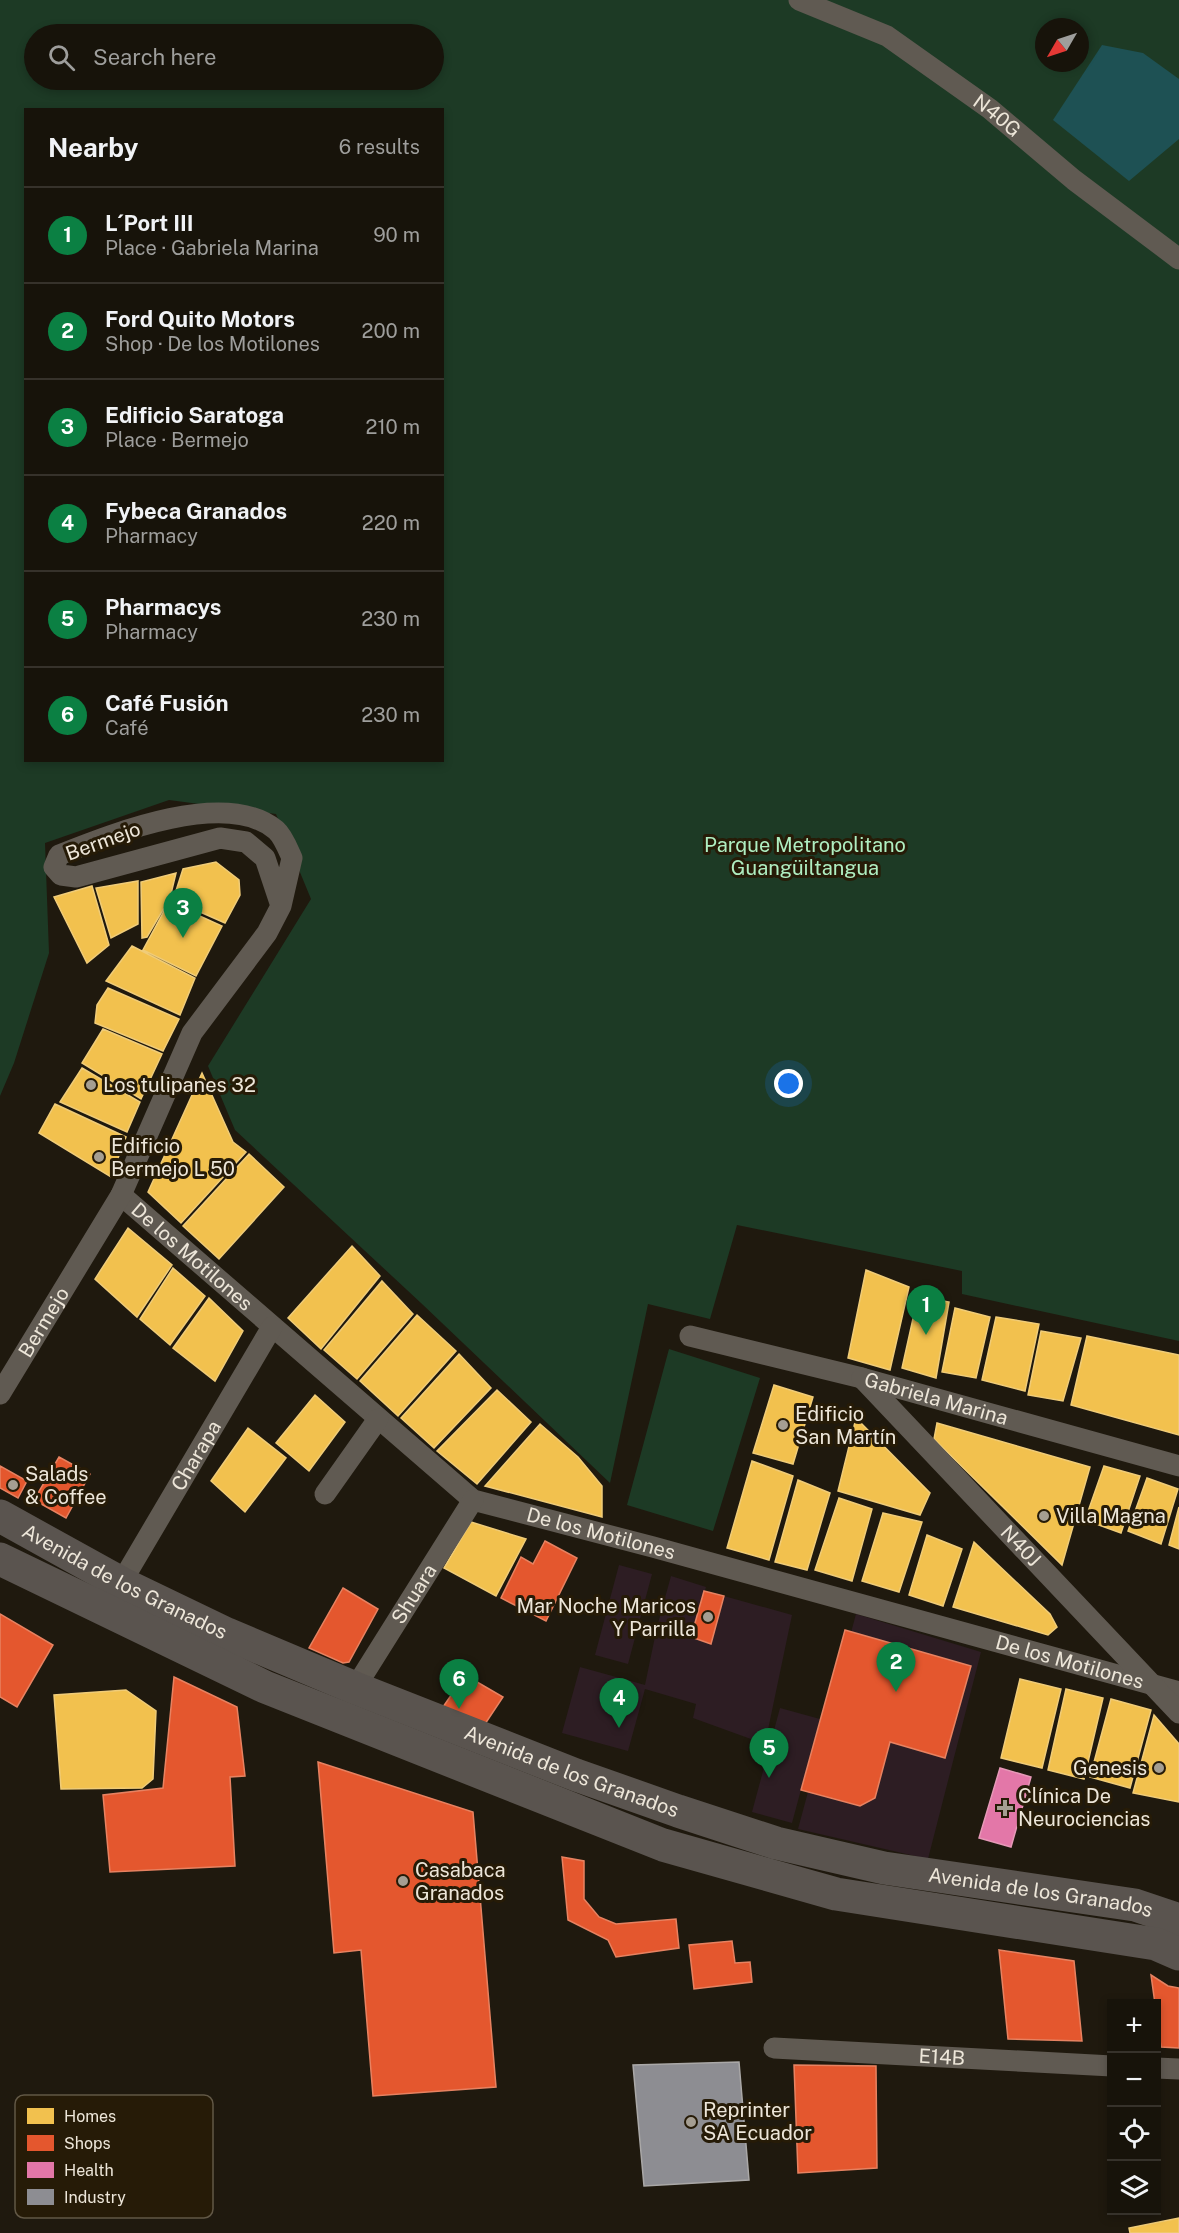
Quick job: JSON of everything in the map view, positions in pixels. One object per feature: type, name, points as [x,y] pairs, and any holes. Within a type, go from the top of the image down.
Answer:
[{"type":"main road","name":"Avenida de los Granados","points":[[0,1516],[121,1583],[228,1634],[355,1688],[576,1775],[678,1811],[776,1843],[884,1868],[1135,1905],[1179,1920]]},
{"type":"main road","points":[[0,1525],[87,1565]]},
{"type":"main road","name":"Avenida de los Granados","points":[[0,1559],[265,1687],[663,1845],[836,1894],[1156,1944],[1179,1954]]},
{"type":"street","name":"N40G","points":[[799,0],[887,36],[990,110],[1074,180],[1179,259]]},
{"type":"street","name":"Bermejo","points":[[0,1394],[121,1195],[192,1033],[267,933],[281,906],[292,858],[277,831],[256,819],[229,813],[202,812],[132,829],[59,855],[54,867],[61,875],[76,877],[220,838],[246,842],[265,858],[281,906]]},
{"type":"street","name":"De los Motilones","points":[[121,1195],[473,1500],[665,1550],[1179,1692]]},
{"type":"street","name":"Charapa","points":[[121,1583],[272,1327]]},
{"type":"street","name":"Gabriela Marina","points":[[690,1336],[862,1378],[1179,1466]]},
{"type":"street","name":"N40J","points":[[862,1378],[1179,1713]]},
{"type":"street","points":[[325,1494],[378,1419]]},
{"type":"street","name":"Shuara","points":[[355,1688],[473,1500]]},
{"type":"street","name":"E14B","points":[[774,2048],[1107,2066]]},
{"type":"street","points":[[1161,2068],[1179,2069]]},
{"type":"shaded area","points":[[619,1565],[652,1574],[628,1664],[595,1655]]},
{"type":"shaded area","points":[[671,1576],[706,1587],[691,1638],[711,1644],[724,1596],[792,1615],[765,1744],[693,1718],[696,1704],[645,1689],[628,1751],[562,1733],[580,1667],[645,1685]]},
{"type":"shaded area","points":[[856,1614],[981,1652],[928,1859],[798,1829]]},
{"type":"shaded area","points":[[780,1708],[820,1719],[792,1823],[752,1812]]},
{"type":"green space","name":"Parque Metropolitano Guangüiltangua","points":[[0,0],[1179,0],[1179,1341],[962,1294],[962,1271],[737,1225],[710,1319],[648,1304],[610,1483],[235,1130],[208,1066],[311,899],[276,814],[169,800],[45,843],[49,953],[14,1063],[0,1096]]},
{"type":"green space","points":[[669,1349],[760,1378],[713,1531],[627,1505]]},
{"type":"water","points":[[1102,45],[1143,53],[1179,79],[1179,139],[1129,181],[1053,120],[1084,72],[1089,72],[1089,65]]},
{"type":"building: Homes","points":[[216,862],[239,880],[240,895],[225,923],[173,900],[183,869]]},
{"type":"building: Homes","points":[[176,873],[170,898],[147,937],[142,938],[141,882]]},
{"type":"building: Homes","points":[[138,881],[138,924],[111,938],[96,888]]},
{"type":"building: Homes","points":[[92,886],[109,945],[87,963],[54,897]]},
{"type":"building: Homes","points":[[169,902],[222,926],[196,976],[143,950]]},
{"type":"building: Homes","points":[[132,946],[195,978],[180,1015],[106,981]]},
{"type":"building: Homes","points":[[108,988],[179,1019],[163,1051],[95,1023],[97,1005]]},
{"type":"building: Homes","points":[[103,1029],[162,1054],[141,1099],[82,1063]]},
{"type":"building: Homes","name":"Los tulipanes 32","points":[[82,1068],[140,1102],[127,1132],[60,1102]]},
{"type":"building: Homes","points":[[202,1073],[233,1142],[246,1152],[181,1223],[148,1192]]},
{"type":"building: Homes","name":"Edificio Bermejo L 50","points":[[55,1104],[126,1137],[111,1177],[39,1133]]},
{"type":"building: Homes","points":[[249,1154],[284,1187],[219,1259],[183,1226]]},
{"type":"building: Homes","points":[[128,1228],[172,1265],[137,1317],[95,1279]]},
{"type":"building: Homes","points":[[352,1246],[380,1276],[321,1349],[288,1318]]},
{"type":"building: Homes","points":[[173,1268],[205,1296],[170,1345],[140,1319]]},
{"type":"building: Homes","points":[[866,1270],[909,1287],[890,1370],[848,1358]]},
{"type":"building: Homes","points":[[382,1281],[413,1314],[357,1379],[324,1350]]},
{"type":"building: Homes","points":[[918,1296],[949,1302],[936,1378],[902,1368]]},
{"type":"building: Homes","points":[[209,1298],[243,1331],[215,1381],[173,1348]]},
{"type":"building: Homes","points":[[955,1308],[990,1317],[976,1378],[942,1372]]},
{"type":"building: Homes","points":[[417,1315],[456,1351],[398,1416],[360,1381]]},
{"type":"building: Homes","points":[[996,1317],[1039,1324],[1025,1391],[982,1380]]},
{"type":"building: Homes","points":[[1041,1331],[1081,1338],[1063,1401],[1028,1395]]},
{"type":"building: Homes","points":[[1087,1336],[1179,1355],[1179,1435],[1071,1405]]},
{"type":"building: Homes","points":[[459,1354],[491,1388],[434,1448],[401,1418]]},
{"type":"building: Homes","name":"Edificio San Martín","points":[[774,1385],[813,1397],[793,1464],[753,1453]]},
{"type":"building: Homes","points":[[497,1390],[531,1422],[477,1484],[437,1451]]},
{"type":"building: Homes","points":[[315,1395],[345,1422],[309,1471],[276,1443]]},
{"type":"building: Homes","points":[[856,1418],[930,1493],[920,1515],[838,1491]]},
{"type":"building: Homes","name":"Villa Magna","points":[[937,1423],[1090,1467],[1062,1565],[934,1439]]},
{"type":"building: Homes","points":[[540,1424],[578,1457],[602,1486],[602,1517],[485,1486]]},
{"type":"building: Homes","points":[[248,1428],[286,1458],[245,1512],[211,1481]]},
{"type":"building: Homes","points":[[752,1461],[793,1476],[769,1560],[727,1548]]},
{"type":"building: Homes","points":[[1104,1466],[1140,1476],[1121,1533],[1085,1520]]},
{"type":"building: Homes","points":[[1147,1478],[1178,1489],[1161,1544],[1128,1531]]},
{"type":"building: Homes","points":[[798,1480],[830,1493],[807,1570],[775,1562]]},
{"type":"building: Homes","points":[[839,1498],[872,1509],[852,1581],[815,1570]]},
{"type":"building: Homes","points":[[1179,1507],[1179,1549],[1169,1545]]},
{"type":"building: Homes","points":[[883,1513],[922,1522],[899,1592],[862,1581]]},
{"type":"building: Homes","points":[[471,1522],[526,1539],[496,1596],[444,1568]]},
{"type":"building: Homes","points":[[927,1535],[962,1549],[943,1606],[909,1595]]},
{"type":"building: Homes","points":[[974,1542],[1050,1614],[1057,1627],[1048,1635],[953,1607]]},
{"type":"building: Homes","points":[[1020,1679],[1061,1689],[1042,1768],[1001,1758]]},
{"type":"building: Homes","points":[[1066,1689],[1103,1698],[1084,1779],[1048,1770]]},
{"type":"building: Homes","points":[[126,1690],[156,1711],[153,1779],[142,1788],[61,1789],[54,1695]]},
{"type":"building: Homes","points":[[1111,1699],[1151,1710],[1130,1788],[1090,1777]]},
{"type":"building: Homes","name":"Genesis","points":[[1154,1715],[1179,1744],[1179,1802],[1133,1793]]},
{"type":"building: Homes","points":[[1179,2218],[1179,2233],[1130,2233],[1129,2228]]},
{"type":"building: Shops","points":[[59,1457],[90,1474],[66,1518],[34,1500]]},
{"type":"building: Shops","name":"Salads & Coffee","points":[[0,1466],[27,1481],[18,1498],[0,1488]]},
{"type":"building: Shops","points":[[545,1541],[577,1558],[546,1621],[501,1598],[521,1557],[533,1564]]},
{"type":"building: Shops","points":[[343,1588],[378,1609],[349,1662],[343,1663],[309,1648]]},
{"type":"building: Shops","name":"Mar Noche Maricos Y Parrilla","points":[[704,1591],[724,1596],[711,1644],[691,1637]]},
{"type":"building: Shops","points":[[0,1614],[53,1645],[17,1707],[0,1697]]},
{"type":"building: Shops","points":[[845,1630],[971,1666],[945,1758],[890,1742],[875,1798],[860,1806],[801,1790]]},
{"type":"building: Shops","points":[[465,1675],[503,1697],[485,1724],[443,1707]]},
{"type":"building: Shops","points":[[174,1677],[237,1707],[245,1776],[230,1777],[235,1866],[110,1872],[103,1795],[163,1788]]},
{"type":"building: Shops","name":"Casabaca Granados","points":[[318,1762],[473,1812],[496,2087],[373,2096],[361,1950],[334,1953]]},
{"type":"building: Shops","points":[[562,1857],[584,1861],[584,1899],[599,1917],[616,1924],[676,1919],[679,1948],[616,1957],[608,1940],[568,1920]]},
{"type":"building: Shops","points":[[732,1941],[735,1963],[750,1962],[752,1982],[694,1989],[689,1945]]},
{"type":"building: Shops","points":[[999,1950],[1074,1961],[1082,2041],[1008,2039]]},
{"type":"building: Shops","points":[[1151,1975],[1168,1986],[1179,1988],[1179,2048],[1161,2047],[1161,1999],[1154,1999]]},
{"type":"building: Shops","points":[[794,2065],[876,2066],[877,2168],[798,2173]]},
{"type":"building: Health","name":"Clínica De Neurociencias","points":[[1000,1768],[1031,1777],[1011,1847],[979,1838]]},
{"type":"building: Industry","name":"Reprinter SA Ecuador","points":[[739,2062],[749,2180],[644,2186],[633,2065]]},
{"type":"place","name":"Edificio Saratoga","points":[[183,938]]},
{"type":"place","name":"Los tulipanes 32","points":[[91,1085]]},
{"type":"place","name":"Edificio Bermejo L 50","points":[[99,1157]]},
{"type":"place","name":"L´Port III","points":[[926,1335]]},
{"type":"place","name":"Edificio San Martín","points":[[783,1425]]},
{"type":"place","name":"Salads & Coffee","points":[[13,1485]]},
{"type":"place","name":"Villa Magna","points":[[1044,1516]]},
{"type":"place","name":"Mar Noche Maricos Y Parrilla","points":[[708,1617]]},
{"type":"place","name":"Ford Quito Motors","points":[[896,1692]]},
{"type":"place","name":"Café Fusión","points":[[459,1709]]},
{"type":"place","name":"Fybeca Granados","points":[[619,1728]]},
{"type":"place","name":"Genesis","points":[[1159,1768]]},
{"type":"place","name":"Pharmacys","points":[[769,1778]]},
{"type":"place","name":"Clínica De Neurociencias","points":[[1005,1808]]},
{"type":"place","name":"Casabaca Granados","points":[[403,1881]]},
{"type":"place","name":"Reprinter SA Ecuador","points":[[691,2122]]}]
